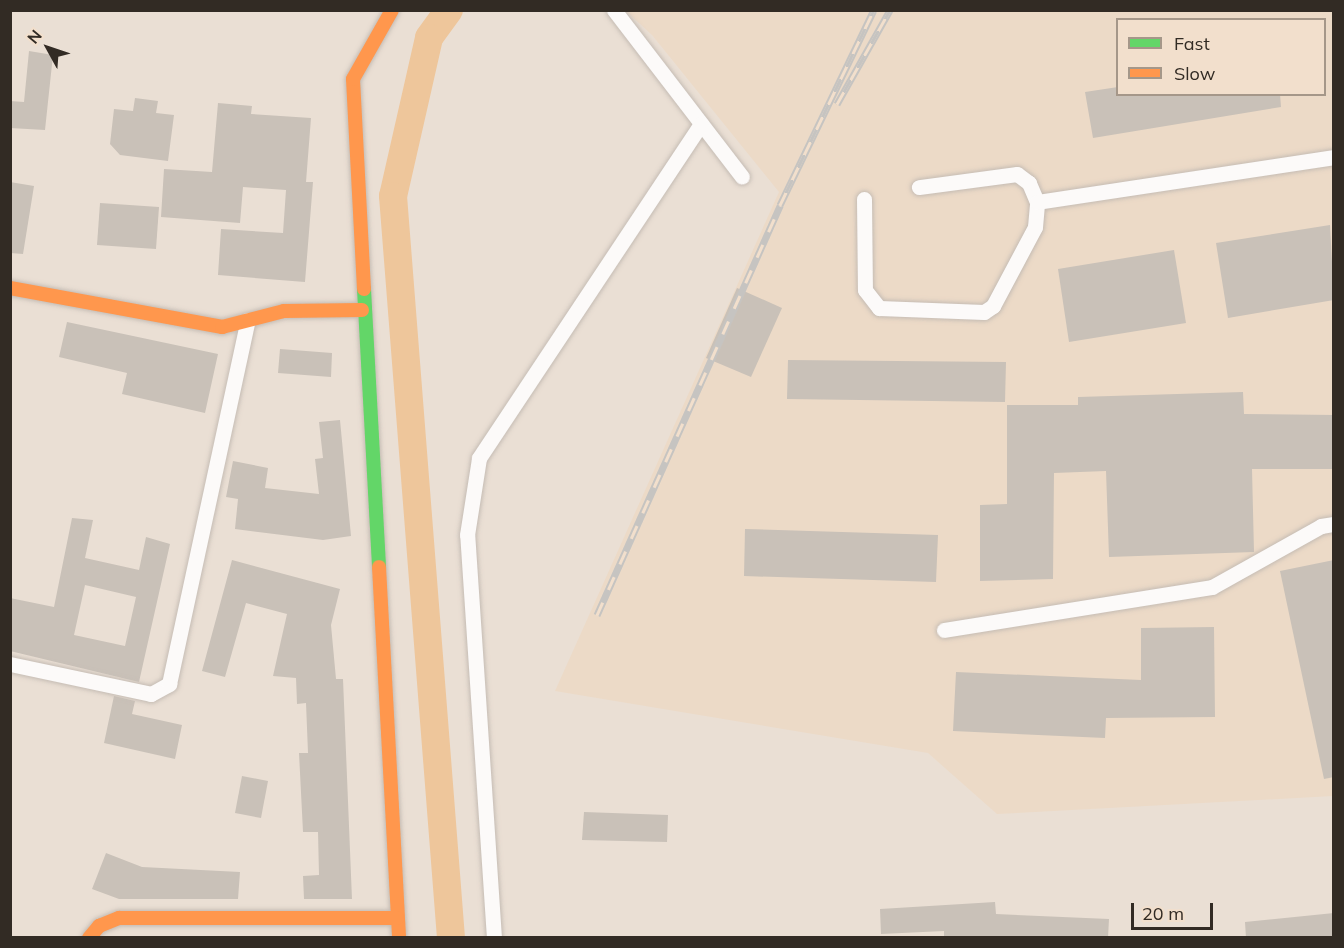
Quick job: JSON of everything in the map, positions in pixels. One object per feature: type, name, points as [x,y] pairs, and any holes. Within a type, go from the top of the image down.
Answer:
[{"type":"street","points":[[392,10],[353,79],[362,310],[399,938]]},
{"type":"street","points":[[10,288],[222,327],[284,311],[362,310]]},
{"type":"street","points":[[89,938],[99,926],[119,918],[397,918]]},
{"type":"lane","points":[[614,10],[742,177]]},
{"type":"lane","points":[[494,938],[467,535],[478,458],[701,124]]},
{"type":"lane","points":[[1037,202],[1334,156]]},
{"type":"lane","points":[[864,199],[865,290],[879,308],[984,312],[993,306],[1035,227],[1037,202],[1029,183],[1017,174],[919,187]]},
{"type":"lane","points":[[10,664],[151,694],[169,684],[248,320]]},
{"type":"lane","points":[[944,630],[1212,587],[1321,526],[1334,524]]},
{"type":"shaded area","points":[[626,11],[1333,11],[1333,796],[997,814],[928,753],[555,691],[779,192],[652,35]]},
{"type":"building","points":[[29,51],[53,55],[45,130],[10,128],[10,101],[24,102]]},
{"type":"building","points":[[1116,87],[1116,96],[1280,96],[1281,107],[1093,138],[1085,92]]},
{"type":"building","points":[[135,98],[158,101],[156,113],[174,115],[168,161],[120,155],[110,144],[114,109],[133,111]]},
{"type":"building","points":[[218,103],[252,106],[251,114],[311,118],[306,182],[313,182],[305,282],[218,275],[221,229],[283,233],[286,190],[243,187],[240,223],[161,217],[164,169],[212,172]]},
{"type":"building","points":[[10,182],[34,186],[23,254],[10,253]]},
{"type":"building","points":[[100,203],[159,207],[156,249],[97,245]]},
{"type":"building","points":[[1330,225],[1334,300],[1228,318],[1216,243]]},
{"type":"building","points":[[1174,250],[1186,323],[1069,342],[1058,269]]},
{"type":"building","points":[[737,288],[782,308],[751,377],[706,358]]},
{"type":"building","points":[[67,322],[218,354],[205,413],[122,394],[127,373],[59,357]]},
{"type":"building","points":[[280,349],[332,353],[331,377],[278,373]]},
{"type":"building","points":[[788,360],[1006,362],[1005,402],[787,399]]},
{"type":"building","points":[[1243,392],[1244,414],[1334,415],[1334,469],[1252,469],[1254,552],[1109,557],[1106,471],[1054,473],[1053,579],[980,581],[980,505],[1007,504],[1007,405],[1078,405],[1078,397]]},
{"type":"building","points":[[340,420],[351,536],[323,540],[235,529],[238,499],[226,497],[233,461],[268,468],[265,488],[319,494],[315,459],[323,458],[319,422]]},
{"type":"building","points":[[72,518],[93,520],[85,558],[139,570],[146,537],[170,544],[139,682],[10,651],[10,598],[54,607]],"holes":[[[85,585],[136,597],[125,646],[74,635]]]},
{"type":"building","points":[[745,529],[938,535],[936,582],[744,576]]},
{"type":"building","points":[[232,560],[340,589],[331,625],[336,679],[343,679],[352,899],[304,899],[303,876],[319,875],[318,832],[303,832],[299,753],[308,753],[306,703],[297,704],[296,678],[273,676],[287,614],[246,603],[225,677],[202,671]]},
{"type":"building","points":[[1334,560],[1334,777],[1324,779],[1280,571]]},
{"type":"building","points":[[1214,627],[1215,717],[1106,718],[1105,738],[953,731],[956,672],[1141,680],[1141,628]]},
{"type":"building","points":[[114,696],[135,701],[132,714],[182,725],[175,759],[104,743]]},
{"type":"building","points":[[242,776],[268,781],[261,818],[235,813]]},
{"type":"building","points":[[584,812],[668,815],[667,842],[582,840]]},
{"type":"building","points":[[106,853],[142,867],[240,872],[238,899],[119,899],[92,889]]},
{"type":"building","points":[[995,902],[996,914],[1109,919],[1108,938],[944,938],[944,931],[881,934],[880,909]]},
{"type":"building","points":[[1334,913],[1334,938],[1246,938],[1245,922]]},
{"type":"building","points":[[123,937],[236,938],[121,938]]},
{"type":"waterway","points":[[449,10],[429,38],[393,196],[451,938]]},
{"type":"railway","points":[[597,615],[780,205],[874,10]]},
{"type":"railway","points":[[837,104],[890,10]]},
{"type":"traffic: fast","points":[[364,289],[379,567]]},
{"type":"traffic: slow","points":[[364,289],[353,79],[392,10]]},
{"type":"traffic: slow","points":[[10,288],[222,327],[284,311],[362,310]]},
{"type":"traffic: slow","points":[[379,567],[399,938]]},
{"type":"traffic: slow","points":[[89,938],[99,926],[119,918],[397,918]]}]
